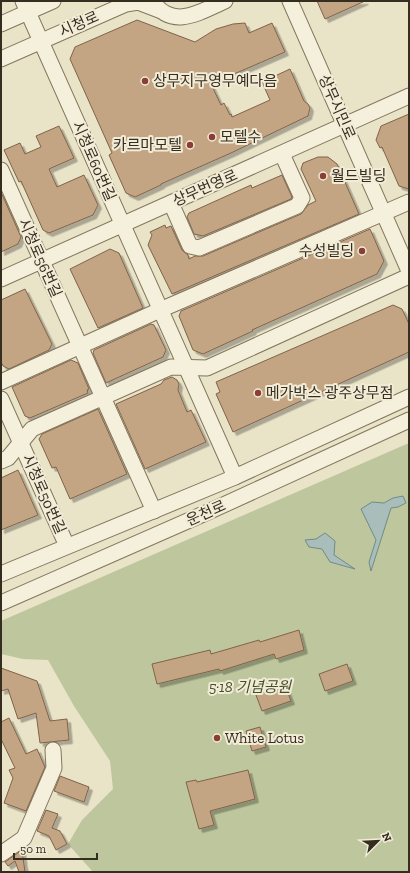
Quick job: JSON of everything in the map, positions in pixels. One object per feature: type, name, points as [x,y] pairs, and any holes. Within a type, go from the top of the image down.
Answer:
[{"type":"street","points":[[1,24],[25,7],[53,1]]},
{"type":"street","name":"시청로","points":[[1,59],[126,4],[138,2],[156,5],[169,15],[190,16],[225,1]]},
{"type":"street","name":"상무시민로","points":[[290,1],[409,271]]},
{"type":"street","name":"시청로60번길","points":[[25,7],[235,477]]},
{"type":"street","name":"상무번영로","points":[[1,279],[409,96]]},
{"type":"street","points":[[171,203],[190,246],[199,248],[297,206],[302,198],[282,154]]},
{"type":"street","name":"시청로56번길","points":[[1,170],[154,511]]},
{"type":"street","points":[[1,382],[160,310],[409,202]]},
{"type":"street","points":[[104,397],[171,367],[207,368],[409,276]]},
{"type":"street","name":"시청로50번길","points":[[21,442],[32,429],[104,397]]},
{"type":"street","name":"운천로","points":[[1,574],[235,477],[409,397]]},
{"type":"street","name":"시청로50번길","points":[[1,399],[67,546]]},
{"type":"street","name":"운천로","points":[[1,603],[208,512],[409,420]]},
{"type":"street","points":[[1,461],[8,458],[21,442]]},
{"type":"street","points":[[1,854],[24,838],[54,768],[53,750]]},
{"type":"green space","name":"5·18 기념공원","points":[[409,443],[409,872],[93,872],[68,844],[82,820],[113,789],[110,761],[74,706],[48,660],[23,659],[1,654],[1,621]]},
{"type":"shaded area","points":[[403,496],[406,503],[398,507],[391,508],[371,571],[369,562],[376,540],[361,509],[372,502],[384,503],[393,498]]},
{"type":"shaded area","points":[[325,533],[335,541],[334,555],[355,569],[330,562],[322,549],[309,547],[305,540],[316,539]]},
{"type":"building","points":[[317,1],[365,1],[325,19]]},
{"type":"building","points":[[137,20],[195,42],[216,29],[233,24],[245,23],[249,33],[272,23],[285,52],[211,84],[221,105],[224,103],[232,117],[270,100],[262,82],[290,69],[304,101],[310,108],[308,116],[135,197],[126,193],[109,155],[112,153],[70,59],[75,47]]},
{"type":"building","points":[[409,114],[409,189],[399,186],[382,147],[380,148],[376,140],[381,126]]},
{"type":"building","points":[[59,126],[74,158],[49,169],[57,187],[84,175],[98,205],[93,215],[49,233],[43,230],[21,181],[19,182],[4,150],[20,143],[25,154],[41,147],[36,136]]},
{"type":"building","points":[[318,157],[328,157],[337,164],[359,214],[172,294],[148,245],[152,235],[150,232],[165,225],[166,228],[171,226],[182,250],[188,255],[189,259],[195,256],[203,256],[301,214],[308,205],[316,201],[301,169],[303,163]]},
{"type":"building","points":[[282,175],[292,197],[291,199],[203,236],[194,234],[187,217],[189,213],[251,185],[252,188]]},
{"type":"building","points":[[1,192],[21,237],[18,244],[1,252]]},
{"type":"building","points":[[370,229],[384,261],[377,274],[252,330],[253,331],[203,354],[193,350],[179,316],[181,311]]},
{"type":"building","points":[[110,249],[119,253],[143,308],[98,328],[70,269]]},
{"type":"building","points":[[25,289],[52,344],[49,350],[9,369],[3,366],[1,362],[1,300]]},
{"type":"building","points":[[393,305],[402,309],[409,324],[409,352],[233,432],[216,394],[220,392],[216,382]]},
{"type":"building","points":[[151,324],[154,325],[166,350],[163,357],[106,383],[93,353],[94,350]]},
{"type":"building","points":[[71,360],[78,363],[89,389],[87,390],[88,393],[30,418],[25,416],[12,387]]},
{"type":"building","points":[[172,377],[177,380],[179,384],[178,390],[187,412],[191,410],[206,442],[145,469],[116,404],[161,384],[164,380]]},
{"type":"building","points":[[98,409],[127,474],[70,499],[56,467],[52,468],[39,439],[42,434]]},
{"type":"building","points":[[18,470],[38,515],[1,530],[1,478]]},
{"type":"building","points":[[299,630],[304,650],[276,659],[274,654],[220,671],[219,669],[157,684],[152,664],[210,650],[211,654],[259,640],[260,642]]},
{"type":"building","points":[[347,664],[353,681],[325,691],[319,674]]},
{"type":"building","points":[[1,668],[37,681],[50,721],[67,719],[69,740],[40,743],[36,713],[18,719],[8,689],[1,691]]},
{"type":"building","points":[[285,685],[291,701],[262,711],[256,695]]},
{"type":"building","points":[[9,718],[26,754],[37,749],[45,767],[26,811],[4,803],[13,778],[9,770],[15,768],[1,739],[1,722]]},
{"type":"building","points":[[260,727],[266,747],[252,751],[246,731]]},
{"type":"building","points":[[248,770],[255,799],[210,811],[214,825],[199,829],[186,782],[196,780],[197,782]]},
{"type":"building","points":[[60,776],[89,787],[84,802],[54,791]]},
{"type":"building","points":[[46,810],[58,814],[52,828],[60,831],[67,844],[56,850],[49,836],[37,831]]},
{"type":"building","points":[[22,850],[25,872],[19,872],[15,861],[8,866],[5,862]]},
{"type":"place","name":"상무지구영무예다음","points":[[145,81]]},
{"type":"place","name":"모텔수","points":[[212,137]]},
{"type":"place","name":"카르마모텔","points":[[190,145]]},
{"type":"place","name":"월드빌딩","points":[[323,176]]},
{"type":"place","name":"수성빌딩","points":[[362,251]]},
{"type":"place","name":"메가박스 광주상무점","points":[[258,393]]},
{"type":"place","name":"White Lotus","points":[[217,738]]}]
